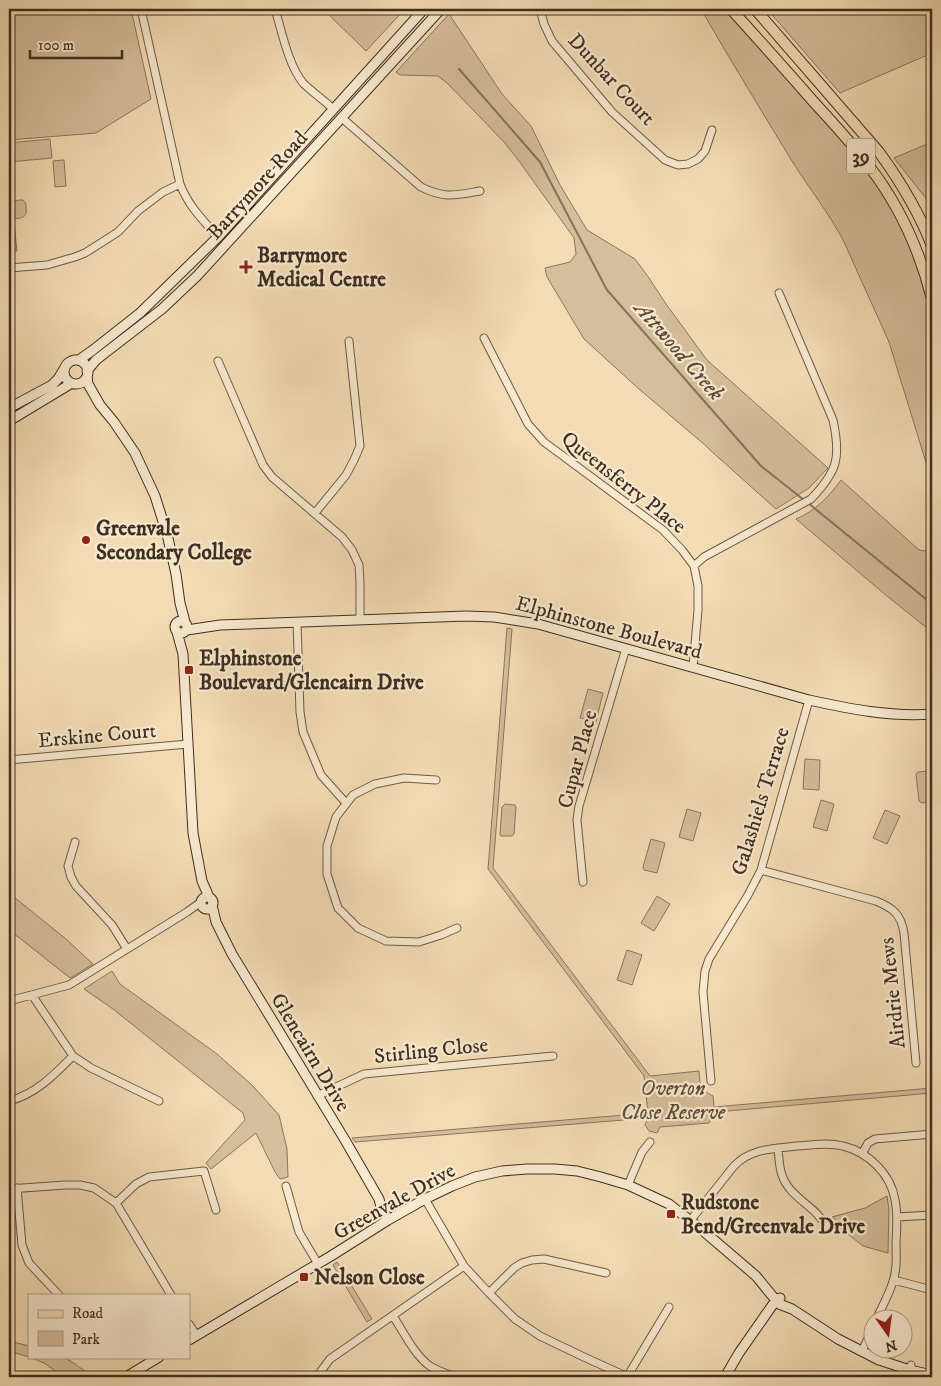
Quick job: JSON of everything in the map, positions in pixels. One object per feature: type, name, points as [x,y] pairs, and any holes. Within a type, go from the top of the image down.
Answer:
[{"type":"main road","name":"39","points":[[731,9],[847,139],[877,177],[898,210],[911,237],[927,278],[932,299]]},
{"type":"main road","name":"39","points":[[755,9],[850,117],[878,152],[902,185],[929,230],[932,246]]},
{"type":"street","points":[[141,9],[180,184],[194,211],[226,245]]},
{"type":"street","points":[[274,9],[295,70],[304,83],[342,118],[421,187],[434,194],[450,196],[480,190]]},
{"type":"street","name":"Barrymore Road","points":[[78,360],[94,350],[140,313],[218,237],[424,9]]},
{"type":"street","name":"Barrymore Road","points":[[87,374],[96,360],[162,309],[197,276],[441,9]]},
{"type":"street","name":"Dunbar Court","points":[[540,9],[544,24],[552,41],[612,112],[665,160],[678,165],[688,164],[698,159],[704,151],[712,130]]},
{"type":"street","points":[[9,268],[54,263],[85,252],[118,232],[138,211],[163,192],[180,184]]},
{"type":"street","points":[[694,566],[704,558],[811,498],[832,473],[837,457],[834,420],[779,293]]},
{"type":"street","name":"Queensferry Place","points":[[484,338],[528,424],[544,442],[663,530],[694,566],[698,586],[698,610],[693,667]]},
{"type":"street","points":[[314,513],[346,475],[360,446],[349,341]]},
{"type":"street","points":[[9,408],[52,385],[70,361],[78,360],[85,364],[87,374],[84,380],[75,383],[9,421]]},
{"type":"street","points":[[218,361],[264,465],[272,477],[342,537],[352,550],[359,565],[360,620]]},
{"type":"street","points":[[64,369],[66,379],[75,383]]},
{"type":"street","name":"Glencairn Drive","points":[[87,374],[88,384],[100,405],[135,453],[155,496],[167,534],[176,574],[183,627],[193,833],[205,903],[232,954],[379,1199],[385,1205],[391,1218]]},
{"type":"street","name":"Glencairn Drive","points":[[75,383],[85,386],[95,396]]},
{"type":"street","name":"Elphinstone Boulevard","points":[[183,627],[494,616],[538,624],[809,700],[864,712],[932,714]]},
{"type":"street","points":[[297,622],[300,712],[303,732],[321,775],[346,803]]},
{"type":"street","name":"Cupar Place","points":[[583,882],[577,820],[579,806],[626,648]]},
{"type":"street","name":"Galashiels Terrace","points":[[712,1081],[703,992],[704,971],[709,959],[761,870],[809,700]]},
{"type":"street","name":"Erskine Court","points":[[9,760],[188,744]]},
{"type":"street","points":[[436,780],[404,778],[375,784],[354,795],[336,818],[327,846],[327,874],[338,908],[358,928],[386,941],[419,942],[457,928]]},
{"type":"street","points":[[75,842],[68,866],[71,877],[76,886],[112,924],[127,949]]},
{"type":"street","name":"Airdrie Mews","points":[[761,870],[876,901],[897,914],[902,922],[904,933],[916,1063]]},
{"type":"street","points":[[9,1001],[68,985],[187,912],[205,903]]},
{"type":"street","points":[[32,996],[74,1056],[91,1068],[159,1100]]},
{"type":"street","points":[[9,1101],[37,1090],[74,1056]]},
{"type":"street","name":"Stirling Close","points":[[317,1096],[364,1074],[553,1056]]},
{"type":"street","points":[[862,1154],[868,1143],[875,1139],[932,1134]]},
{"type":"street","points":[[628,1186],[642,1152],[650,1142]]},
{"type":"street","points":[[690,1221],[738,1162],[752,1152],[820,1144],[850,1148],[874,1163],[889,1181],[895,1200],[897,1217],[896,1266],[894,1280],[881,1308]]},
{"type":"street","points":[[778,1148],[780,1170],[786,1186],[818,1214],[827,1228]]},
{"type":"street","name":"Greenvale Drive","points":[[192,1337],[318,1264],[391,1218],[452,1186],[475,1177],[502,1171],[527,1169],[577,1171],[628,1186],[668,1204],[768,1284],[779,1301],[796,1307],[806,1318],[838,1339],[862,1351],[878,1354],[910,1371],[932,1375]]},
{"type":"street","points":[[116,1203],[136,1184],[149,1177],[204,1171],[216,1210]]},
{"type":"street","points":[[9,1189],[80,1184],[94,1188],[116,1203],[170,1294]]},
{"type":"street","points":[[286,1186],[299,1232],[318,1264]]},
{"type":"street","points":[[18,1188],[22,1245],[29,1263],[58,1294]]},
{"type":"street","points":[[425,1199],[464,1266],[515,1319],[532,1332],[628,1377],[669,1307]]},
{"type":"street","points":[[897,1217],[932,1214]]},
{"type":"street","points":[[488,1293],[514,1268],[532,1260],[544,1259],[606,1273]]},
{"type":"street","points":[[319,1377],[330,1359],[464,1266]]},
{"type":"street","points":[[894,1280],[932,1290]]},
{"type":"street","points":[[726,1377],[739,1353],[761,1321],[779,1301]]},
{"type":"street","points":[[393,1316],[424,1362],[456,1377]]},
{"type":"street","points":[[862,1351],[864,1347]]},
{"type":"street","points":[[126,1377],[158,1358]]},
{"type":"street","name":"Greenvale Drive","points":[[910,1371],[932,1369]]},
{"type":"green space","points":[[9,9],[131,9],[151,99],[96,133],[9,140]]},
{"type":"green space","points":[[405,9],[366,51],[324,10]]},
{"type":"green space","points":[[701,9],[725,9],[861,162],[893,209],[919,268],[932,320],[932,482],[889,342],[844,242],[792,161]]},
{"type":"green space","points":[[767,9],[932,9],[932,53],[840,93]]},
{"type":"green space","points":[[449,14],[502,94],[531,126],[560,185],[587,230],[635,259],[707,360],[828,468],[809,488],[776,509],[584,339],[547,277],[545,268],[570,262],[576,254],[574,238],[504,142],[448,84],[438,76],[400,75],[396,72]]},
{"type":"green space","points":[[50,139],[52,158],[9,162],[9,143]]},
{"type":"green space","points":[[932,142],[932,206],[894,158]]},
{"type":"green space","points":[[64,160],[66,186],[55,187],[53,161]]},
{"type":"green space","points":[[23,200],[26,204],[25,215],[22,218],[9,219],[9,201]]},
{"type":"green space","points":[[9,223],[14,223],[17,251],[9,251]]},
{"type":"green space","points":[[841,480],[919,550],[932,552],[932,632],[796,519],[821,503]]},
{"type":"green space","name":"Overton Close Reserve","points":[[507,628],[512,629],[493,868],[650,1076],[699,1071],[701,1086],[713,1096],[714,1107],[932,1088],[932,1093],[716,1112],[709,1123],[660,1127],[657,1133],[649,1131],[645,1125],[648,1118],[355,1142],[352,1138],[648,1113],[644,1076],[488,869]]},
{"type":"green space","points":[[588,689],[603,693],[596,722],[580,718]]},
{"type":"green space","points":[[805,759],[820,760],[819,790],[803,789]]},
{"type":"green space","points":[[931,772],[932,801],[922,803],[919,801],[916,774]]},
{"type":"green space","points":[[821,800],[834,804],[827,831],[813,827]]},
{"type":"green space","points":[[505,804],[515,805],[516,807],[514,834],[512,836],[501,836],[500,834],[502,807]]},
{"type":"green space","points":[[687,809],[701,813],[693,841],[679,837]]},
{"type":"green space","points":[[885,810],[900,816],[887,844],[873,838]]},
{"type":"green space","points":[[651,839],[665,843],[657,873],[644,870],[643,867]]},
{"type":"green space","points":[[9,893],[66,939],[93,964],[70,978],[17,936],[9,934]]},
{"type":"green space","points":[[657,896],[670,904],[654,931],[641,923]]},
{"type":"green space","points":[[627,950],[642,955],[632,985],[617,980]]},
{"type":"green space","points":[[112,971],[120,984],[217,1054],[253,1086],[279,1115],[287,1149],[288,1177],[280,1179],[256,1133],[211,1169],[206,1163],[245,1120],[243,1113],[113,1009],[84,989]]},
{"type":"green space","points":[[887,1196],[889,1210],[888,1253],[863,1246],[839,1227],[837,1221],[832,1217],[865,1208]]},
{"type":"green space","points":[[337,1262],[372,1319],[367,1322],[333,1265]]},
{"type":"green space","points":[[9,1341],[28,1346],[28,1357],[9,1351]]},
{"type":"green space","points":[[32,1358],[66,1358],[93,1377],[64,1377],[44,1363]]},
{"type":"waterway","name":"Attwood Creek","points":[[459,69],[540,162],[607,290],[761,466],[804,500]]},
{"type":"waterway","name":"Attwood Creek","points":[[808,503],[932,604]]},
{"type":"place","name":"Barrymore Medical Centre","points":[[246,267]]},
{"type":"place","name":"Greenvale Secondary College","points":[[86,540]]},
{"type":"place","name":"Elphinstone Boulevard/Glencairn Drive","points":[[189,670]]},
{"type":"place","name":"Rudstone Bend/Greenvale Drive","points":[[671,1214]]},
{"type":"place","name":"Nelson Close","points":[[304,1277]]}]
